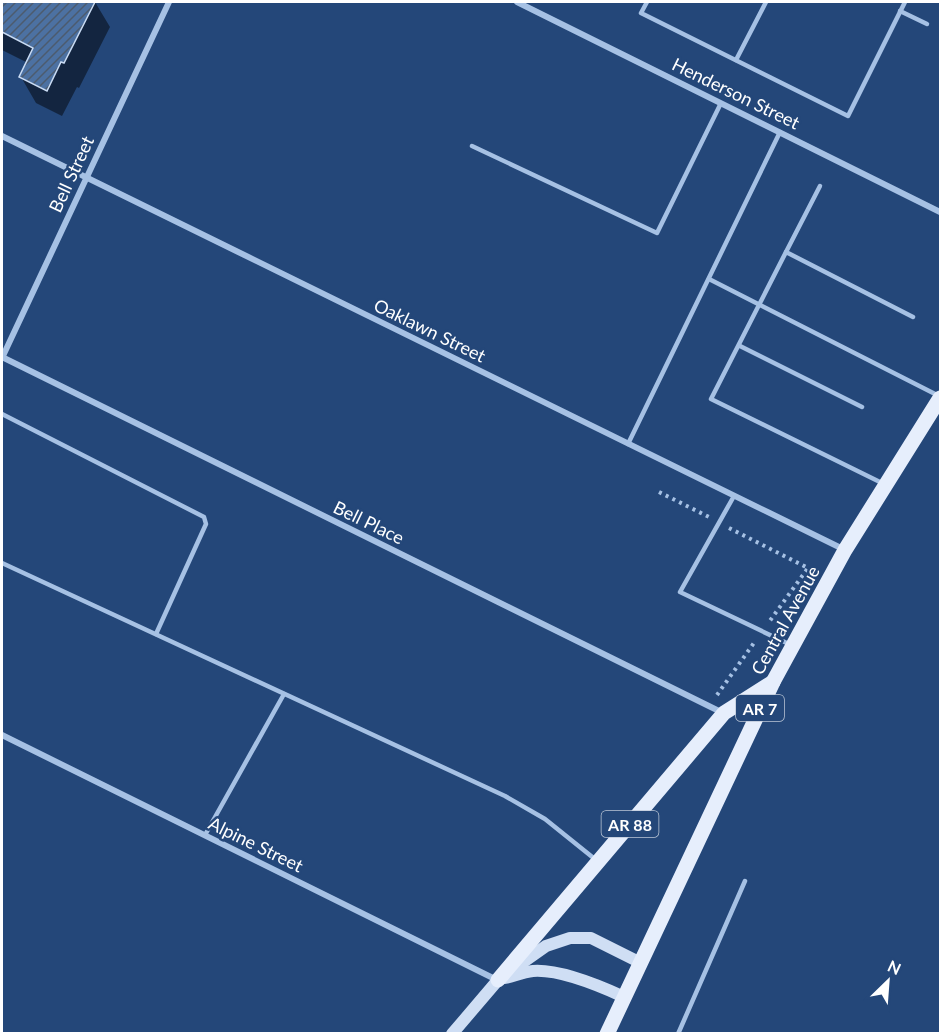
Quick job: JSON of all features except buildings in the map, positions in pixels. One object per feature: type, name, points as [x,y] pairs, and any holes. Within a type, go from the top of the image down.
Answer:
[{"type":"main road","name":"Central Avenue","points":[[607,1034],[773,682],[845,550],[940,398]]},
{"type":"main road","name":"AR 88","points":[[452,1034],[724,713],[773,682]]},
{"type":"main road","points":[[498,980],[546,946],[570,938],[591,938],[641,963]]},
{"type":"main road","points":[[498,980],[534,971],[569,976],[624,997]]},
{"type":"street","name":"Bell Street","points":[[2,358],[169,2]]},
{"type":"street","name":"Henderson Street","points":[[517,2],[940,212]]},
{"type":"street","name":"Oaklawn Street","points":[[2,136],[845,550]]},
{"type":"street","name":"Bell Place","points":[[2,358],[724,713]]},
{"type":"street","name":"Alpine Street","points":[[2,735],[498,980]]},
{"type":"lane","points":[[647,2],[641,13],[848,116],[905,2]]},
{"type":"lane","points":[[736,60],[766,2]]},
{"type":"lane","points":[[900,11],[927,24]]},
{"type":"lane","points":[[472,146],[657,233],[721,103]]},
{"type":"lane","points":[[628,444],[780,132]]},
{"type":"lane","points":[[820,186],[711,399],[886,486]]},
{"type":"lane","points":[[786,252],[913,317]]},
{"type":"lane","points":[[709,279],[940,398]]},
{"type":"lane","points":[[740,346],[862,407]]},
{"type":"lane","points":[[2,414],[204,517],[206,524],[156,634]]},
{"type":"lane","points":[[734,496],[680,592],[793,646]]},
{"type":"lane","points":[[2,563],[505,796],[545,819],[598,862]]},
{"type":"lane","points":[[205,835],[284,694]]},
{"type":"lane","points":[[678,1034],[745,881]]},
{"type":"path","points":[[659,492],[808,568],[709,706]]}]
